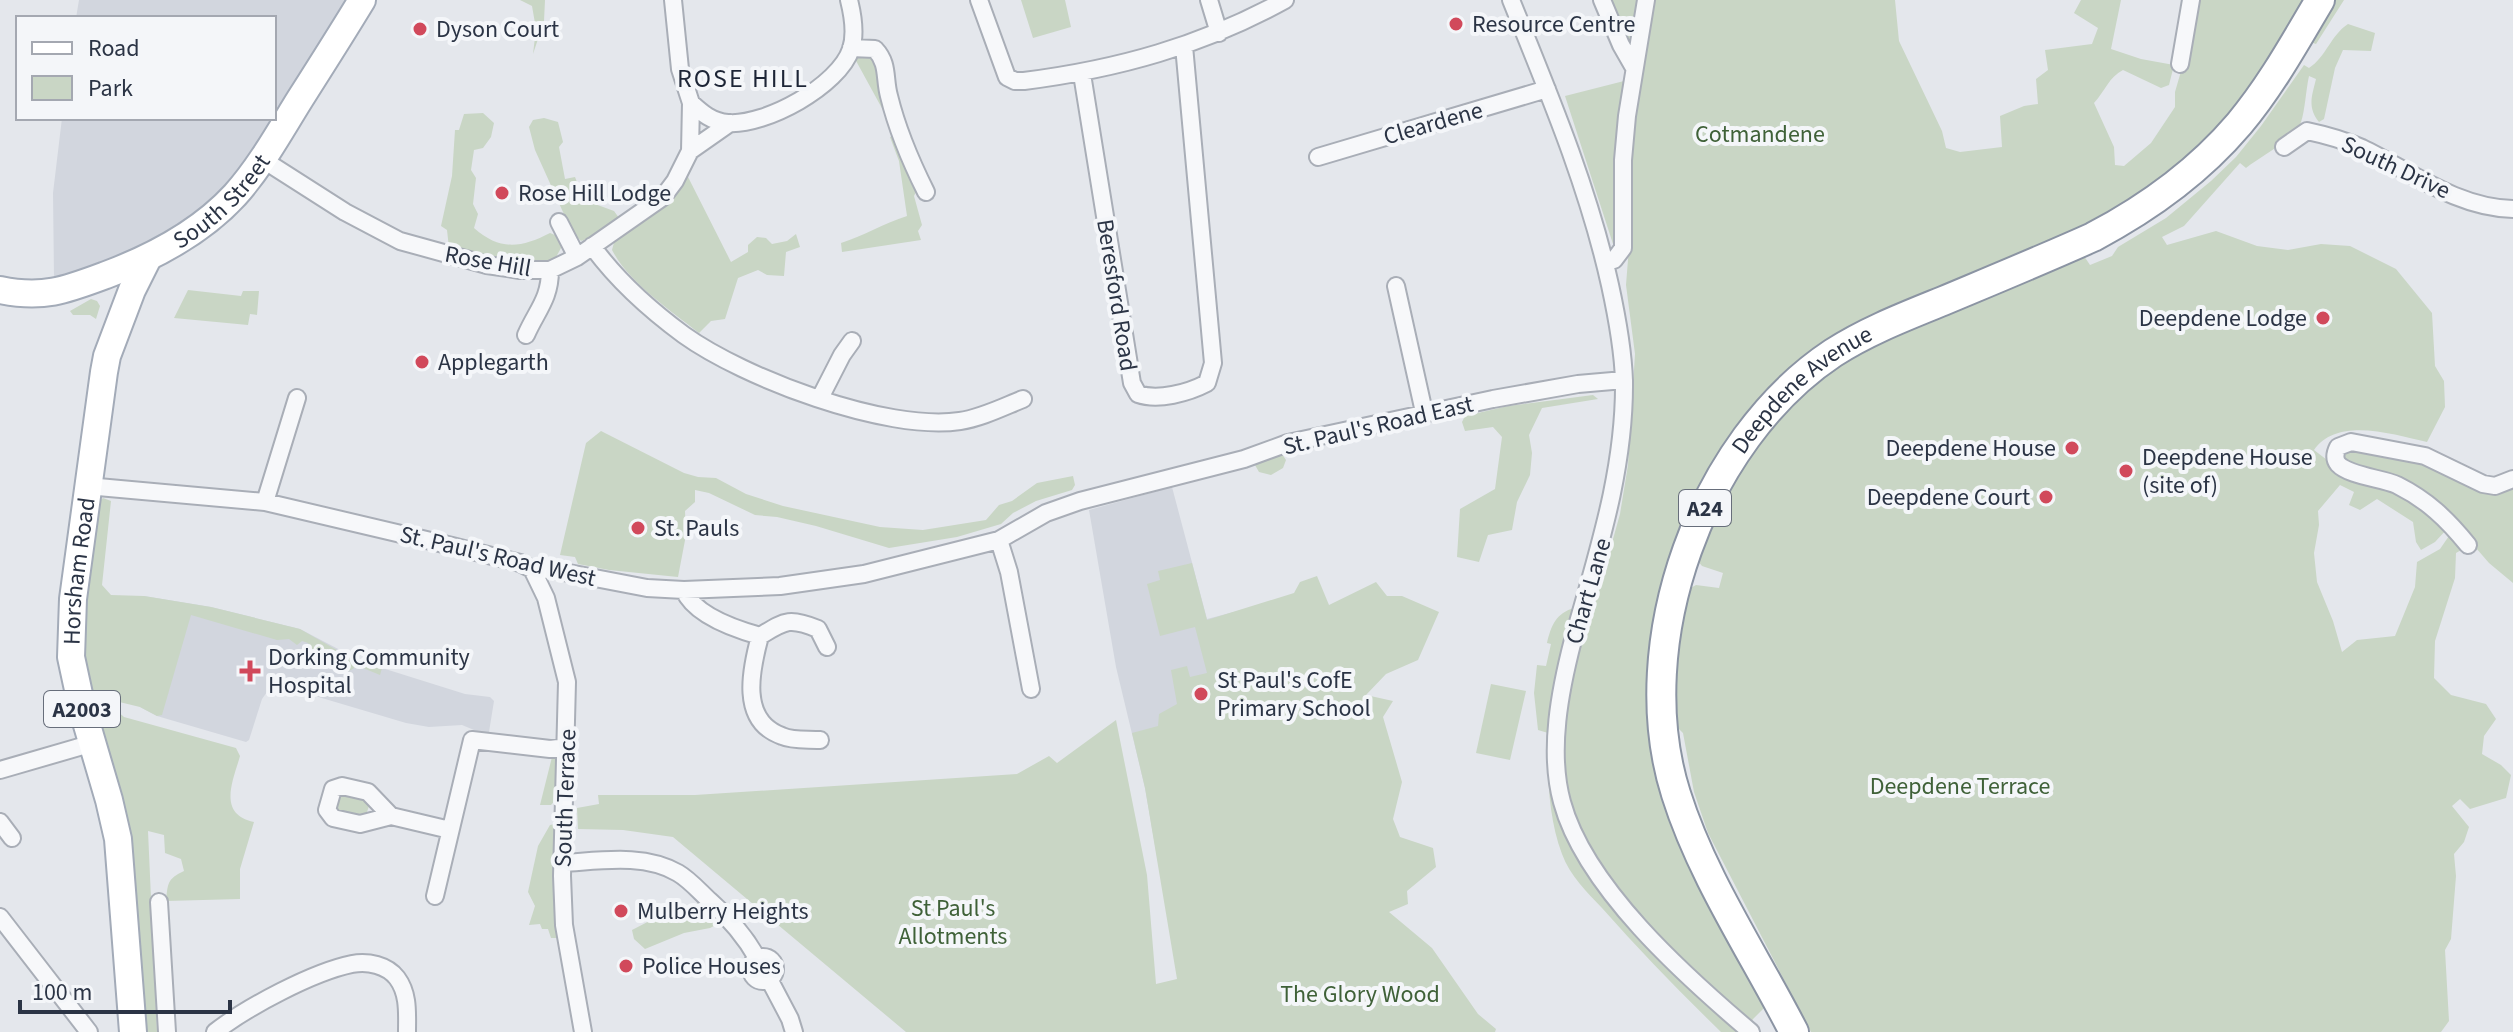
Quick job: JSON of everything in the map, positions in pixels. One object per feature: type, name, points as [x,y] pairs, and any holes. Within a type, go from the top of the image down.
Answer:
[{"type":"highway","name":"Deepdene Avenue","points":[[1794,1032],[1703,861],[1675,792],[1664,745],[1663,684],[1667,626],[1682,567],[1710,495],[1765,415],[1832,354],[1910,314],[2093,237],[2122,222],[2184,178],[2239,124],[2267,87],[2320,0]]},
{"type":"main road","name":"South Street","points":[[0,290],[43,295],[91,280],[148,258],[179,241],[219,210],[262,159],[362,0]]},
{"type":"main road","name":"Horsham Road","points":[[133,1032],[118,839],[71,657],[73,599],[107,356],[148,258]]},
{"type":"main road","name":"A2003","points":[[91,280],[107,293],[111,301],[104,345],[107,356]]},
{"type":"street","name":"Rose Hill","points":[[262,159],[345,212],[400,241],[487,265],[550,270],[577,257],[663,197],[690,151],[691,103],[680,69],[673,0]]},
{"type":"street","points":[[849,0],[853,16],[851,48],[875,49],[882,57],[888,75],[888,94],[926,192]]},
{"type":"street","points":[[979,0],[1007,77],[1015,81],[1082,74],[1184,46],[1219,33],[1285,0]]},
{"type":"street","points":[[1209,0],[1219,33]]},
{"type":"street","name":"Chart Lane","points":[[1511,0],[1581,178],[1617,317],[1624,380],[1617,472],[1610,510],[1562,689],[1557,746],[1561,800],[1590,862],[1622,905],[1692,979],[1751,1032]]},
{"type":"street","points":[[1602,0],[1633,66]]},
{"type":"street","points":[[1605,262],[1614,260],[1623,248],[1623,160],[1633,66],[1646,0]]},
{"type":"street","points":[[2180,64],[2191,0]]},
{"type":"street","name":"Beresford Road","points":[[1082,74],[1132,383],[1138,394],[1148,397],[1199,387],[1207,383],[1213,363],[1184,46]]},
{"type":"street","name":"Rose Hill","points":[[690,151],[730,123],[769,114],[811,94],[838,73],[851,48]]},
{"type":"street","name":"Cleardene","points":[[1318,157],[1547,89]]},
{"type":"street","points":[[691,103],[709,118],[730,123]]},
{"type":"street","name":"South Drive","points":[[2284,147],[2307,131],[2336,138],[2446,192],[2483,204],[2513,209]]},
{"type":"street","points":[[559,222],[577,257]]},
{"type":"street","points":[[592,246],[646,304],[684,335],[762,377],[820,398],[895,418],[930,422],[960,421],[1023,399]]},
{"type":"street","points":[[526,335],[550,289],[550,270]]},
{"type":"street","points":[[1396,286],[1424,412]]},
{"type":"street","points":[[820,398],[852,341]]},
{"type":"street","name":"St. Paul's Road East","points":[[1135,485],[1244,459],[1288,443],[1424,412],[1578,384],[1624,380]]},
{"type":"street","points":[[265,502],[297,398]]},
{"type":"street","points":[[2468,545],[2429,503],[2394,484],[2356,473],[2337,463],[2335,452],[2338,447],[2351,442],[2425,456],[2483,484],[2495,486],[2513,479]]},
{"type":"street","name":"St. Paul's Road West","points":[[87,486],[265,502],[437,542],[520,563],[532,569],[560,571],[647,588],[684,590],[780,586],[851,577],[999,540],[1046,513],[1135,485]]},
{"type":"street","points":[[999,540],[1009,572],[1031,689]]},
{"type":"street","name":"South Terrace","points":[[532,569],[546,598],[567,682],[564,925],[583,1032]]},
{"type":"street","points":[[684,590],[688,600],[704,612],[760,636]]},
{"type":"street","points":[[820,740],[779,736],[765,724],[751,702],[750,684],[760,636],[784,621],[804,623],[818,629],[827,647]]},
{"type":"street","points":[[435,896],[472,740],[550,749],[567,747]]},
{"type":"street","points":[[0,770],[93,743]]},
{"type":"street","points":[[391,816],[450,830]]},
{"type":"street","points":[[0,822],[12,838]]},
{"type":"street","points":[[563,863],[626,859],[677,872],[745,936],[757,958],[766,957],[774,964],[774,972],[769,979],[794,1032]]},
{"type":"street","points":[[159,902],[167,1032]]},
{"type":"street","points":[[0,917],[89,1032]]},
{"type":"street","points":[[215,1032],[296,985],[353,964],[370,963],[387,970],[397,979],[407,1005],[407,1032]]},
{"type":"shaded area","points":[[79,0],[355,0],[224,199],[143,246],[97,265],[54,277],[53,193],[62,120],[276,120],[276,16],[76,16]]},
{"type":"shaded area","name":"St Paul's CofE Primary School","points":[[1172,487],[1207,619],[1268,603],[1165,902],[1145,788],[1116,667],[1089,510]]},
{"type":"shaded area","name":"Dorking Community Hospital","points":[[144,596],[211,607],[300,629],[363,662],[465,694],[490,697],[494,701],[489,732],[486,735],[462,725],[429,727],[406,723],[278,685],[275,694],[267,692],[262,699],[246,742],[157,716],[140,707]]},
{"type":"green space","points":[[520,0],[545,0],[544,21],[533,54],[536,29],[532,6]]},
{"type":"green space","points":[[1021,0],[1065,0],[1071,27],[1033,38]]},
{"type":"green space","name":"Cotmandene","points":[[1605,0],[1895,0],[1899,41],[1942,131],[1946,148],[1960,152],[2002,147],[2000,116],[2038,104],[2036,79],[2048,70],[2045,50],[2092,44],[2098,28],[2074,13],[2081,0],[2121,0],[2111,49],[2174,65],[2169,85],[2161,88],[2123,70],[2111,80],[2094,103],[2114,147],[2115,165],[2124,166],[2151,143],[2175,107],[2175,92],[2188,47],[2195,0],[2306,0],[2255,84],[2188,159],[2092,229],[1876,320],[1716,471],[1656,735],[1767,1005],[1745,1032],[1721,1032],[1574,877],[1557,840],[1551,810],[1548,733],[1538,730],[1534,693],[1537,665],[1546,666],[1551,644],[1547,643],[1550,631],[1563,613],[1574,608],[1569,628],[1587,632],[1620,514],[1628,465],[1635,354],[1626,285],[1629,247],[1613,244],[1565,96],[1624,81],[1627,70]]},
{"type":"green space","points":[[2332,0],[2344,0],[2316,44],[2310,42]]},
{"type":"green space","name":"Deepdene Terrace","points":[[2348,24],[2375,33],[2371,51],[2343,50],[2335,68],[2324,119],[2319,122],[2313,111],[2316,79],[2309,76],[2301,122],[2292,135],[2246,168],[2240,163],[2184,226],[2162,237],[2167,245],[2216,231],[2257,246],[2288,250],[2321,244],[2350,246],[2396,269],[2432,313],[2435,366],[2444,381],[2445,407],[2427,442],[2383,432],[2352,431],[2337,433],[2314,450],[2344,473],[2399,490],[2447,529],[2435,542],[2421,550],[2416,542],[2413,522],[2377,499],[2360,510],[2349,505],[2354,492],[2340,485],[2318,511],[2314,553],[2317,582],[2342,652],[2357,640],[2395,636],[2415,587],[2417,562],[2440,549],[2451,533],[2463,549],[2456,553],[2455,578],[2435,641],[2434,678],[2451,695],[2486,704],[2496,719],[2484,736],[2482,754],[2511,775],[2506,798],[2470,809],[2460,799],[2452,806],[2469,827],[2464,842],[2454,854],[2456,876],[2451,939],[2445,950],[2449,1021],[2441,1032],[1811,1032],[1708,833],[1694,792],[1683,733],[1674,724],[1671,692],[1687,590],[1696,585],[1719,588],[1723,573],[1702,566],[1697,560],[1730,486],[1751,450],[1785,408],[1847,357],[2084,256],[2090,265],[2112,256],[2118,247],[2166,218],[2236,157],[2304,65],[2309,68],[2315,63]]},
{"type":"green space","points":[[857,55],[871,55],[879,65],[918,188],[914,196],[922,225],[918,231],[921,240],[842,252],[841,243],[907,216],[892,136],[884,112],[855,59]]},
{"type":"green space","points":[[483,113],[494,123],[491,137],[483,148],[474,150],[471,170],[476,178],[473,204],[478,214],[474,228],[493,241],[511,245],[530,242],[550,233],[560,237],[561,248],[555,259],[515,261],[449,248],[447,230],[441,226],[452,176],[455,130],[459,130],[464,114]]},
{"type":"green space","points":[[544,118],[558,122],[563,142],[559,147],[565,179],[575,177],[584,200],[614,211],[619,218],[612,226],[581,241],[572,232],[535,150],[529,127],[533,120]]},
{"type":"green space","points":[[686,173],[731,262],[748,252],[748,245],[757,237],[766,238],[772,244],[787,241],[796,234],[800,247],[786,252],[784,276],[767,275],[758,270],[738,278],[725,319],[711,321],[699,333],[640,285],[612,250],[616,235]]},
{"type":"green space","points":[[188,290],[241,296],[243,291],[259,291],[257,315],[250,314],[248,325],[174,318]]},
{"type":"green space","points":[[91,299],[100,306],[96,319],[90,315],[73,315],[70,311]]},
{"type":"green space","points":[[1593,395],[1598,399],[1542,408],[1529,435],[1532,453],[1530,475],[1517,502],[1512,530],[1488,535],[1479,562],[1457,557],[1460,509],[1495,489],[1502,437],[1493,427],[1465,431],[1462,422],[1465,416],[1508,406]]},
{"type":"green space","points":[[601,431],[684,473],[716,478],[746,494],[783,506],[880,527],[923,530],[986,520],[999,505],[1012,501],[1037,483],[1073,476],[1075,485],[1072,490],[1036,501],[1013,513],[1001,524],[957,537],[889,548],[816,526],[755,515],[709,493],[695,490],[695,502],[685,511],[686,535],[678,577],[609,570],[578,564],[575,557],[560,555],[586,443]]},
{"type":"green space","points":[[2346,448],[2423,460],[2493,491],[2513,488],[2513,583],[2489,563],[2444,511],[2344,461],[2342,450]]},
{"type":"green space","points":[[1282,454],[1286,460],[1283,468],[1271,475],[1259,472],[1255,465]]},
{"type":"green space","points":[[103,498],[111,501],[102,585],[111,595],[144,596],[211,607],[300,629],[349,657],[382,668],[380,675],[358,666],[347,672],[315,655],[308,643],[302,641],[297,645],[289,639],[277,640],[191,615],[162,715],[111,700],[124,717],[236,748],[240,756],[230,795],[231,804],[242,818],[254,822],[240,869],[240,899],[166,901],[169,882],[184,871],[181,859],[165,853],[164,835],[148,831],[157,1032],[136,1032],[86,708],[78,613],[94,506]]},
{"type":"green space","points":[[1192,563],[1207,620],[1294,593],[1300,582],[1317,576],[1329,605],[1376,582],[1387,596],[1402,596],[1439,612],[1418,660],[1386,674],[1366,695],[1393,701],[1383,717],[1402,782],[1393,819],[1400,837],[1433,848],[1436,867],[1407,891],[1408,904],[1389,912],[1432,948],[1478,1014],[1496,1029],[1495,1032],[906,1032],[673,837],[623,830],[578,829],[577,808],[599,804],[598,795],[695,795],[1017,774],[1049,756],[1057,763],[1116,720],[1147,875],[1156,984],[1177,979],[1145,788],[1132,733],[1158,726],[1159,714],[1177,704],[1171,670],[1187,666],[1190,677],[1207,673],[1195,627],[1160,636],[1147,584],[1160,580],[1158,571]]},
{"type":"green space","points":[[1491,684],[1526,691],[1510,760],[1476,753]]},
{"type":"green space","points":[[552,757],[559,758],[559,796],[551,805],[540,805]]},
{"type":"green space","points":[[340,792],[365,797],[370,803],[366,815],[360,818],[335,811],[335,795]]},
{"type":"green space","points":[[559,823],[560,840],[554,869],[559,938],[551,938],[548,929],[542,929],[540,924],[529,925],[535,906],[528,892],[538,846],[550,825]]},
{"type":"green space","points":[[699,903],[720,923],[645,949],[634,939],[632,930],[661,915]]},
{"type":"place","name":"Resource Centre","points":[[1456,24]]},
{"type":"place","name":"Dyson Court","points":[[420,29]]},
{"type":"place","name":"Rose Hill Lodge","points":[[502,193]]},
{"type":"place","name":"Deepdene Lodge","points":[[2323,318]]},
{"type":"place","name":"Applegarth","points":[[422,362]]},
{"type":"place","name":"Deepdene House","points":[[2072,448]]},
{"type":"place","name":"Deepdene House (site of)","points":[[2126,471]]},
{"type":"place","name":"Deepdene Court","points":[[2046,497]]},
{"type":"place","name":"St. Pauls","points":[[638,528]]},
{"type":"place","name":"Dorking Community Hospital","points":[[250,671]]},
{"type":"place","name":"St Paul's CofE Primary School","points":[[1201,694]]},
{"type":"place","name":"Mulberry Heights","points":[[621,911]]},
{"type":"place","name":"Police Houses","points":[[626,966]]},
{"type":"district","name":"ROSE HILL","points":[[743,78]]},
{"type":"park label","name":"St Paul's Allotments","points":[[953,922]]},
{"type":"park label","name":"The Glory Wood","points":[[1360,994]]}]
